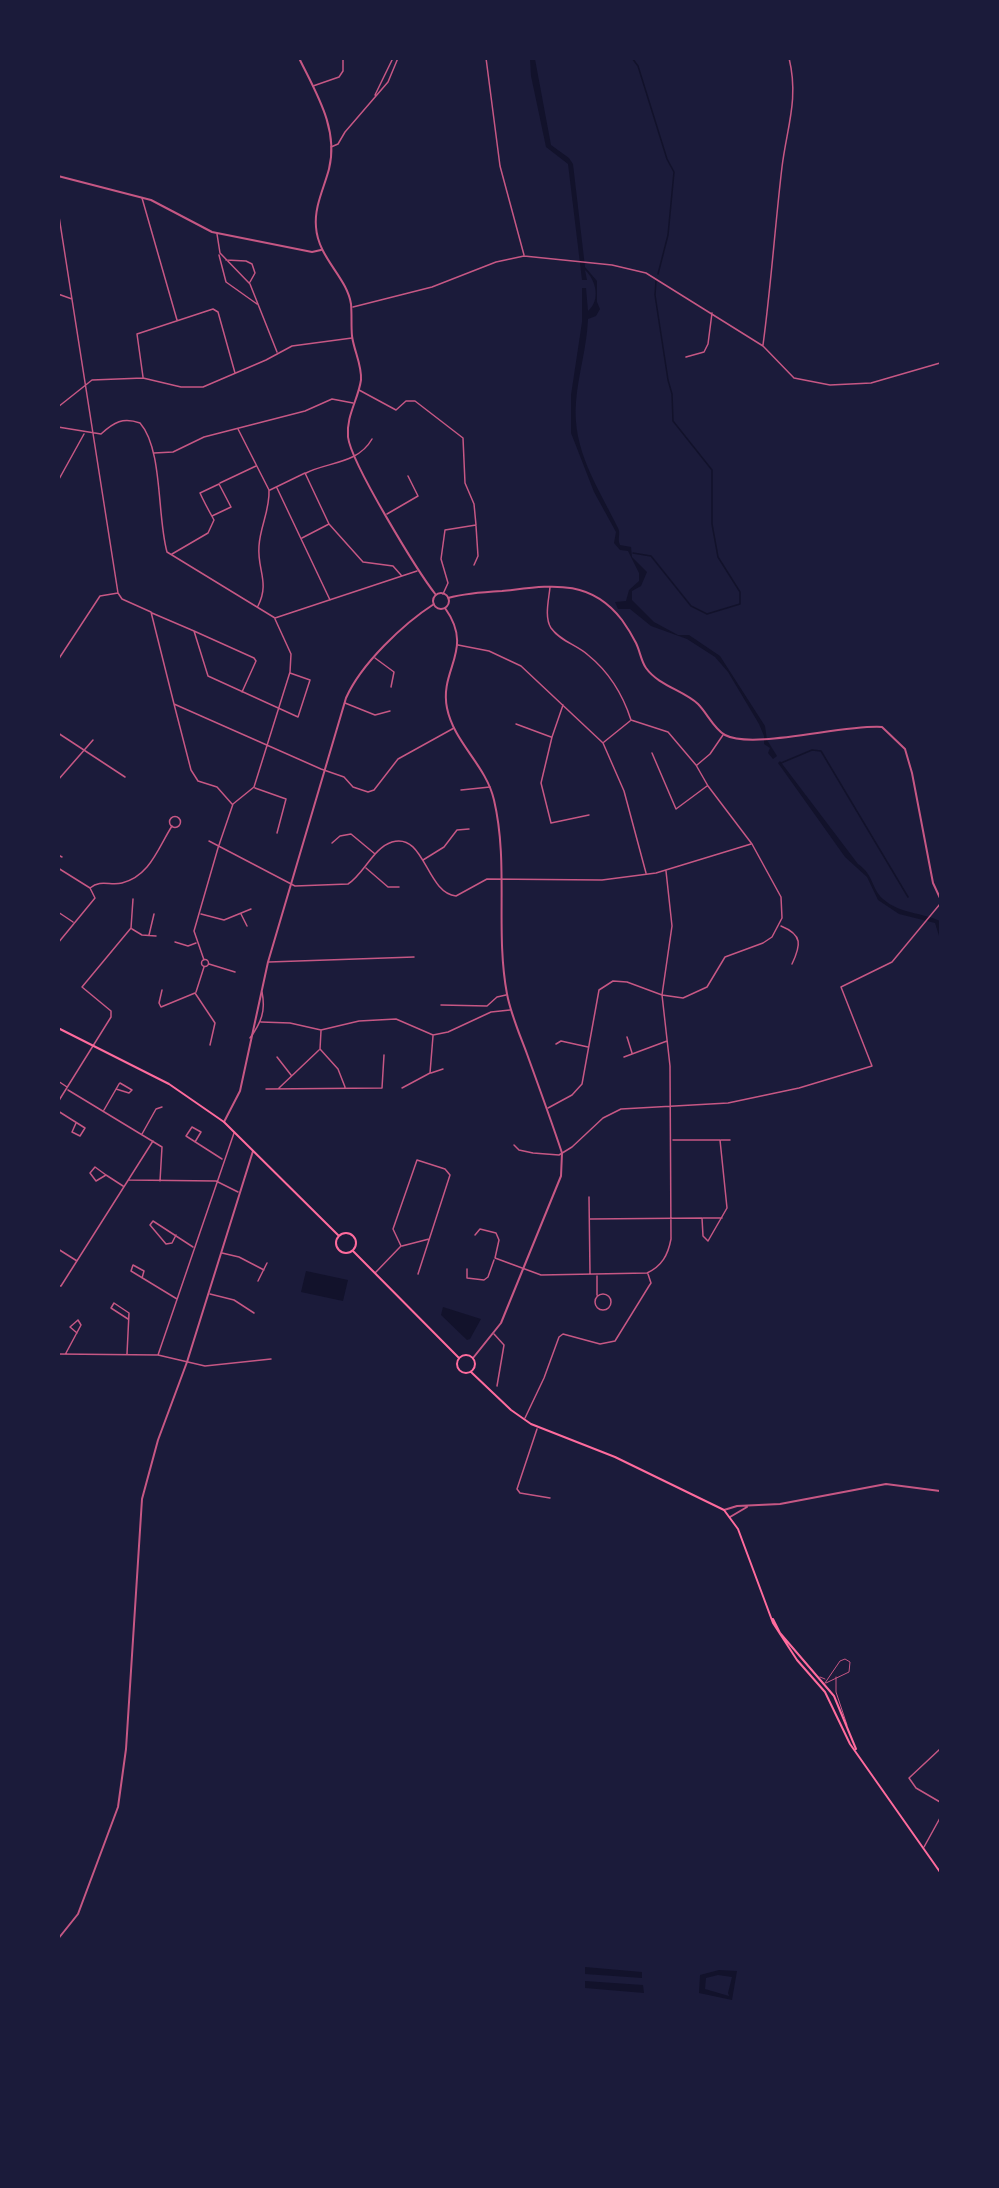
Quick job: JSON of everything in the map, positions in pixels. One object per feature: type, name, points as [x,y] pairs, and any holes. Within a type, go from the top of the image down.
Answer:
[{"type":"main road","points":[[58,1028],[170,1084],[224,1122],[339,1236]]},
{"type":"main road","points":[[348,1233],[353,1236],[356,1245],[353,1251],[347,1253],[339,1250],[336,1241],[339,1236],[348,1233]]},
{"type":"main road","points":[[353,1251],[459,1358]]},
{"type":"main road","points":[[459,1358],[466,1355],[473,1358],[475,1364],[471,1372]]},
{"type":"main road","points":[[459,1358],[458,1369],[462,1373],[471,1372],[524,1420],[538,1428],[630,1463],[724,1510],[738,1529],[767,1609],[790,1651],[834,1696],[858,1754]]},
{"type":"main road","points":[[767,1609],[780,1632],[820,1677],[858,1754],[940,1872]]},
{"type":"street","points":[[224,1122],[240,1091],[268,962],[345,702],[359,674],[415,617],[434,604],[436,595],[419,570],[354,455],[348,433],[353,403],[359,390],[360,368],[353,338],[351,307],[347,292],[321,250],[316,218],[330,164],[326,115],[299,58]]},
{"type":"street","points":[[313,86],[339,77],[342,73],[343,58]]},
{"type":"street","points":[[372,99],[393,58]]},
{"type":"street","points":[[330,147],[338,144],[392,77],[398,58]]},
{"type":"street","points":[[486,58],[500,166],[525,256]]},
{"type":"street","points":[[763,346],[782,167],[794,106],[795,81],[789,58]]},
{"type":"street","points":[[58,176],[142,198],[217,233],[312,252],[321,250]]},
{"type":"street","points":[[142,198],[177,320]]},
{"type":"street","points":[[58,210],[87,382],[118,593],[122,599],[254,658],[256,661],[242,693]]},
{"type":"street","points":[[217,233],[220,267],[226,282],[258,305]]},
{"type":"street","points":[[219,253],[249,282],[278,353]]},
{"type":"street","points":[[351,307],[432,287],[496,262],[525,256],[580,261],[646,273],[712,312],[763,346],[794,378],[830,384],[871,383],[940,363]]},
{"type":"street","points":[[225,260],[252,264],[255,273],[249,282]]},
{"type":"street","points":[[58,294],[73,299]]},
{"type":"street","points":[[143,378],[137,334],[213,309],[218,312],[235,374]]},
{"type":"street","points":[[686,357],[704,352],[708,344],[712,312]]},
{"type":"street","points":[[58,407],[87,382],[143,378],[181,387],[203,387],[296,344],[353,338]]},
{"type":"street","points":[[359,390],[396,410],[405,401],[416,401],[460,434],[464,444],[465,483],[474,504],[478,556],[474,565]]},
{"type":"street","points":[[154,453],[173,452],[204,437],[305,411],[332,399],[353,403]]},
{"type":"street","points":[[58,427],[101,434],[118,421],[132,420],[145,429],[154,453],[166,548],[172,554],[275,618],[291,654],[290,672],[254,788],[233,804],[194,931],[204,960],[209,964],[235,972]]},
{"type":"street","points":[[237,429],[258,465],[268,490],[269,500],[259,546],[265,585],[257,607]]},
{"type":"street","points":[[58,481],[85,432]]},
{"type":"street","points":[[268,490],[319,466],[335,465],[368,446],[372,440]]},
{"type":"street","points":[[172,554],[208,533],[214,520],[200,493],[258,465]]},
{"type":"street","points":[[305,473],[329,524],[356,558],[370,564],[393,566],[402,576]]},
{"type":"street","points":[[387,514],[418,496],[408,476]]},
{"type":"street","points":[[212,516],[231,507],[219,484]]},
{"type":"street","points":[[276,488],[330,600]]},
{"type":"street","points":[[302,538],[329,524]]},
{"type":"street","points":[[443,594],[448,583],[441,559],[445,530],[476,525]]},
{"type":"street","points":[[275,618],[419,570]]},
{"type":"street","points":[[448,598],[465,593],[532,585],[582,590],[600,598],[621,619],[637,643],[645,668],[660,681],[697,704],[723,734],[735,738],[769,738],[868,726],[882,727],[893,735],[905,749],[912,773],[933,883],[940,898]]},
{"type":"street","points":[[550,586],[548,611],[550,626],[559,636],[588,655],[611,680],[624,699],[631,720]]},
{"type":"street","points":[[58,660],[100,596],[118,593]]},
{"type":"street","points":[[436,595],[443,594],[448,598]]},
{"type":"street","points":[[448,598],[445,608],[453,623],[458,645],[446,696],[454,728],[491,787],[501,842],[502,945],[507,995],[562,1153],[561,1176],[523,1268],[494,1334],[473,1358]]},
{"type":"street","points":[[434,604],[438,608],[445,608]]},
{"type":"street","points":[[151,612],[191,771],[198,781],[217,787],[233,804]]},
{"type":"street","points":[[194,631],[208,676],[298,717],[310,680],[290,672]]},
{"type":"street","points":[[458,645],[489,651],[513,661],[530,672],[603,742],[624,791],[646,874]]},
{"type":"street","points":[[375,658],[394,672],[392,687]]},
{"type":"street","points":[[345,702],[375,715],[390,711]]},
{"type":"street","points":[[174,704],[344,777],[354,788],[371,791],[398,759],[454,728]]},
{"type":"street","points":[[564,704],[552,737],[541,783],[551,823],[589,815]]},
{"type":"street","points":[[603,742],[631,720]]},
{"type":"street","points":[[547,1109],[572,1095],[582,1084],[599,990],[613,981],[627,982],[662,995],[683,998],[701,990],[712,980],[720,961],[763,943],[780,926],[783,912],[781,897],[752,844],[708,786],[696,765],[668,732],[631,720]]},
{"type":"street","points":[[516,724],[552,737]]},
{"type":"street","points":[[58,733],[125,777]]},
{"type":"street","points":[[696,765],[710,754],[723,734]]},
{"type":"street","points":[[58,780],[93,740]]},
{"type":"street","points":[[652,753],[676,809],[708,786]]},
{"type":"street","points":[[461,790],[491,787]]},
{"type":"street","points":[[254,788],[286,799],[277,833]]},
{"type":"street","points":[[90,888],[96,882],[122,883],[146,870],[172,826]]},
{"type":"street","points":[[422,860],[444,847],[457,830],[469,829]]},
{"type":"street","points":[[332,843],[340,836],[351,834],[376,855]]},
{"type":"street","points":[[209,842],[292,885],[345,885],[366,868],[387,844],[404,842],[413,847],[440,889],[449,894],[460,894],[485,879],[603,880],[666,871],[752,844]]},
{"type":"street","points":[[58,855],[62,857]]},
{"type":"street","points":[[58,868],[90,888],[94,898],[58,943]]},
{"type":"street","points":[[366,868],[387,887],[399,887]]},
{"type":"street","points":[[495,1258],[541,1275],[597,1275],[647,1273],[666,1257],[671,1239],[672,1140],[668,1041],[662,995],[672,938],[666,871]]},
{"type":"street","points":[[58,1102],[95,1045],[111,1011],[82,987],[131,928],[133,899]]},
{"type":"street","points":[[514,1145],[519,1150],[555,1156],[572,1147],[603,1118],[621,1109],[728,1104],[799,1088],[872,1066],[841,987],[892,962],[940,904]]},
{"type":"street","points":[[200,914],[224,920],[251,909]]},
{"type":"street","points":[[58,912],[73,922]]},
{"type":"street","points":[[241,913],[247,926]]},
{"type":"street","points":[[149,935],[154,914]]},
{"type":"street","points":[[780,926],[792,931],[799,938],[800,947],[792,964]]},
{"type":"street","points":[[131,928],[142,935],[156,936]]},
{"type":"street","points":[[175,942],[188,946],[197,943]]},
{"type":"street","points":[[268,962],[414,957]]},
{"type":"street","points":[[204,960],[201,963],[204,967]]},
{"type":"street","points":[[162,990],[160,1007],[195,993],[204,967],[209,964]]},
{"type":"street","points":[[250,1038],[261,1022],[264,1004],[262,989]]},
{"type":"street","points":[[195,993],[215,1023],[210,1045]]},
{"type":"street","points":[[441,1005],[487,1006],[497,997],[507,995]]},
{"type":"street","points":[[261,1022],[290,1023],[321,1030],[359,1021],[396,1019],[433,1035],[448,1032],[491,1012],[511,1010]]},
{"type":"street","points":[[321,1030],[320,1050],[338,1069],[345,1088]]},
{"type":"street","points":[[430,1074],[433,1035]]},
{"type":"street","points":[[627,1037],[632,1054]]},
{"type":"street","points":[[556,1044],[561,1041],[589,1048]]},
{"type":"street","points":[[624,1057],[668,1041]]},
{"type":"street","points":[[278,1089],[320,1050]]},
{"type":"street","points":[[266,1089],[382,1088],[384,1055]]},
{"type":"street","points":[[277,1057],[291,1075]]},
{"type":"street","points":[[402,1088],[443,1069]]},
{"type":"street","points":[[58,1081],[67,1089],[162,1147],[160,1180]]},
{"type":"street","points":[[103,1111],[116,1089],[120,1083],[132,1090],[129,1094],[116,1089]]},
{"type":"street","points":[[141,1134],[156,1109],[162,1107]]},
{"type":"street","points":[[58,1111],[76,1123]]},
{"type":"street","points":[[195,1142],[201,1132],[192,1127],[186,1136],[195,1142],[223,1159]]},
{"type":"street","points":[[158,1355],[234,1132]]},
{"type":"street","points":[[672,1140],[730,1140]]},
{"type":"street","points":[[702,1218],[703,1236],[708,1241],[727,1208],[720,1140]]},
{"type":"street","points":[[60,1286],[153,1142]]},
{"type":"street","points":[[58,1939],[78,1914],[118,1807],[126,1749],[139,1513],[161,1430],[187,1362],[238,1192],[253,1151]]},
{"type":"street","points":[[402,1246],[393,1229],[417,1160],[445,1169],[450,1175],[418,1274]]},
{"type":"street","points":[[106,1175],[96,1180],[90,1173],[95,1167],[124,1186]]},
{"type":"street","points":[[129,1180],[216,1180],[238,1192]]},
{"type":"street","points":[[589,1197],[590,1275]]},
{"type":"street","points":[[590,1219],[722,1218]]},
{"type":"street","points":[[176,1235],[172,1243],[166,1244],[150,1225],[153,1221],[176,1235],[194,1248]]},
{"type":"street","points":[[467,1269],[467,1278],[484,1280],[488,1277],[495,1258],[499,1240],[496,1233],[480,1229],[475,1235]]},
{"type":"street","points":[[374,1274],[402,1246],[429,1239]]},
{"type":"street","points":[[58,1249],[77,1261]]},
{"type":"street","points":[[221,1253],[239,1257],[264,1270]]},
{"type":"street","points":[[258,1281],[267,1263]]},
{"type":"street","points":[[142,1278],[144,1271],[133,1266],[131,1271],[142,1278],[177,1299]]},
{"type":"street","points":[[524,1420],[544,1378],[559,1337],[563,1334],[600,1344],[611,1344],[651,1283],[647,1273]]},
{"type":"street","points":[[597,1275],[597,1307],[604,1310],[609,1308],[611,1303],[608,1296],[598,1296]]},
{"type":"street","points":[[209,1294],[234,1300],[254,1313]]},
{"type":"street","points":[[127,1355],[129,1313],[114,1303],[111,1308],[128,1319]]},
{"type":"street","points":[[66,1354],[77,1333]]},
{"type":"street","points":[[494,1334],[504,1345],[497,1386]]},
{"type":"street","points":[[58,1354],[158,1355],[205,1366],[271,1359]]},
{"type":"street","points":[[538,1428],[517,1489],[520,1493],[550,1498]]},
{"type":"street","points":[[724,1510],[737,1506],[747,1507],[886,1484],[940,1491]]},
{"type":"street","points":[[730,1517],[747,1507]]},
{"type":"street","points":[[940,1749],[909,1778],[916,1788],[940,1802]]},
{"type":"street","points":[[923,1847],[939,1824],[940,1818]]},
{"type":"lane","points":[[843,1659],[850,1662],[850,1670],[823,1685],[826,1678],[843,1659]]},
{"type":"lane","points":[[820,1677],[826,1678]]},
{"type":"lane","points":[[836,1677],[836,1692],[855,1747]]},
{"type":"shaded area","points":[[530,59],[535,59],[551,145],[569,158],[573,164],[585,267],[597,281],[597,302],[600,309],[596,316],[588,319],[577,392],[576,420],[582,452],[619,530],[620,545],[631,547],[632,557],[647,572],[641,586],[632,591],[632,600],[654,622],[678,635],[689,635],[720,656],[765,726],[767,740],[777,756],[773,759],[768,753],[770,748],[764,744],[764,736],[759,724],[728,672],[715,657],[687,639],[651,626],[630,609],[618,609],[615,602],[626,601],[629,590],[639,581],[639,573],[628,551],[620,550],[614,543],[616,532],[594,492],[571,433],[571,395],[582,322],[582,288],[586,288],[588,311],[595,301],[596,290],[585,270],[587,280],[582,280],[568,164],[546,147],[531,76]]},
{"type":"shaded area","points":[[780,761],[867,873],[879,895],[896,908],[940,921],[940,939],[935,923],[899,914],[878,900],[867,877],[845,857],[778,763]]},
{"type":"shaded area","points":[[306,1271],[348,1280],[343,1301],[301,1292]]},
{"type":"shaded area","points":[[443,1307],[481,1319],[470,1339],[467,1340],[441,1315]]},
{"type":"shaded area","points":[[585,1967],[642,1972],[642,1978],[585,1974]]},
{"type":"shaded area","points":[[719,1970],[737,1971],[732,2000],[699,1993],[700,1975]],"holes":[[[718,1975],[732,1977],[729,1996],[705,1989],[706,1978]]]},
{"type":"shaded area","points":[[585,1981],[643,1985],[644,1993],[585,1988]]},
{"type":"waterway","points":[[632,58],[638,66],[667,159],[674,172],[668,235],[658,274]]},
{"type":"waterway","points":[[633,553],[651,556],[691,606],[707,614],[740,604],[740,592],[718,557],[712,524],[712,470],[673,421],[672,394],[655,295],[656,281]]},
{"type":"waterway","points":[[781,763],[812,750],[821,751],[908,897]]}]
